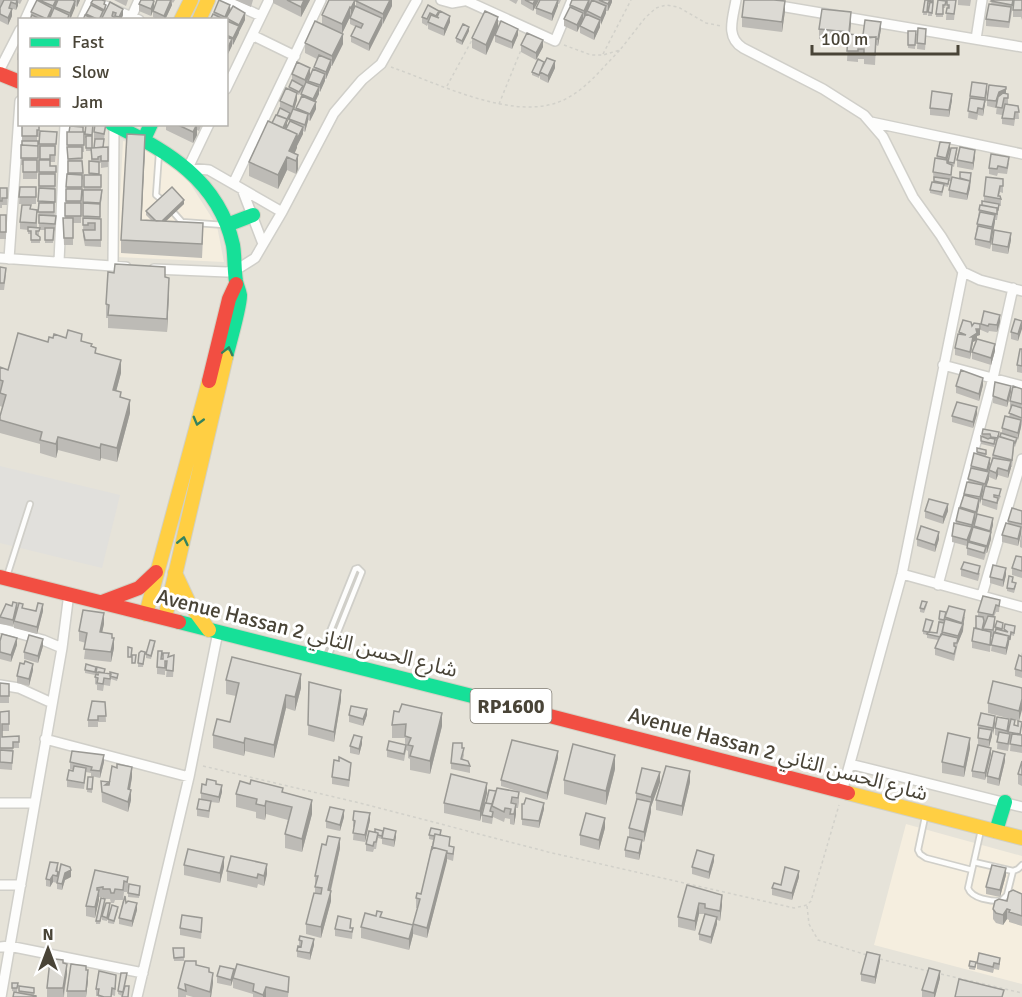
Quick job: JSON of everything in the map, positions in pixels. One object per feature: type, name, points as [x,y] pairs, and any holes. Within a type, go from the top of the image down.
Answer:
[{"type":"main road","points":[[182,18],[191,0]]},
{"type":"main road","points":[[200,18],[208,0]]},
{"type":"main road","points":[[0,71],[18,81]]},
{"type":"main road","points":[[144,139],[150,126]]},
{"type":"main road","points":[[130,128],[188,168],[215,200],[227,225],[233,247],[240,303],[165,618]]},
{"type":"main road","points":[[227,225],[253,216]]},
{"type":"main road","points":[[146,614],[236,277]]},
{"type":"main road","points":[[102,602],[139,588],[158,570]]},
{"type":"main road","points":[[175,573],[189,603],[214,631]]},
{"type":"main road","name":"Avenue Hassan 2 شارع الحسن الثاني","points":[[3,578],[1022,838]]},
{"type":"main road","points":[[996,831],[1005,802]]},
{"type":"street","points":[[26,18],[34,0]]},
{"type":"street","points":[[82,18],[91,0],[134,18],[139,0]]},
{"type":"street","points":[[225,0],[261,16]]},
{"type":"street","points":[[228,85],[269,0]]},
{"type":"street","points":[[238,186],[321,0]]},
{"type":"street","points":[[147,268],[217,272],[236,277],[255,258],[334,113],[381,64],[417,0]]},
{"type":"street","points":[[441,0],[452,3],[468,0],[555,41],[572,0]]},
{"type":"street","points":[[736,0],[731,28],[733,38],[739,45],[823,89],[857,109],[872,122],[883,137],[913,197],[963,273],[1017,290],[938,585]]},
{"type":"street","points":[[976,39],[982,0]]},
{"type":"street","points":[[768,4],[1022,47]]},
{"type":"street","points":[[0,71],[18,34]]},
{"type":"street","points":[[252,35],[295,56]]},
{"type":"street","points":[[18,122],[5,258],[136,267]]},
{"type":"street","points":[[872,122],[1022,154]]},
{"type":"street","points":[[59,262],[65,126]]},
{"type":"street","points":[[113,126],[113,266]]},
{"type":"street","points":[[208,126],[188,168],[209,170],[282,212]]},
{"type":"street","points":[[238,186],[253,216],[263,244]]},
{"type":"street","points":[[842,792],[902,574],[963,273]]},
{"type":"street","points":[[943,365],[1022,386]]},
{"type":"street","points":[[982,595],[1022,459]]},
{"type":"street","points":[[902,574],[1022,607]]},
{"type":"street","points":[[1,997],[5,947],[21,885],[62,648],[69,594]]},
{"type":"street","points":[[0,628],[44,640],[62,648]]},
{"type":"street","points":[[137,997],[189,777],[214,631]]},
{"type":"street","points":[[0,686],[19,688],[52,703]]},
{"type":"street","points":[[45,740],[189,777]]},
{"type":"street","points":[[850,764],[1022,807]]},
{"type":"street","points":[[0,803],[34,803]]},
{"type":"street","points":[[0,885],[21,885]]},
{"type":"street","points":[[5,947],[143,973]]},
{"type":"lane","points":[[159,147],[156,195],[162,200]]},
{"type":"lane","points":[[174,213],[182,222],[227,225]]},
{"type":"lane","points":[[3,578],[30,504]]},
{"type":"lane","points":[[358,568],[362,572],[323,659],[344,594],[355,569],[358,568]]},
{"type":"lane","points":[[344,594],[352,597]]},
{"type":"lane","points":[[926,814],[918,850],[920,854],[926,858],[972,870]]},
{"type":"lane","points":[[982,828],[968,888],[969,893],[998,902],[1006,898],[1013,871]]},
{"type":"lane","points":[[974,861],[1013,871],[1022,866]]},
{"type":"path","points":[[603,55],[630,0]]},
{"type":"path","points":[[381,64],[499,105],[556,103],[589,82],[656,8],[666,5],[678,7],[706,23],[731,28]]},
{"type":"path","points":[[499,105],[529,30]]},
{"type":"path","points":[[446,87],[472,39]]},
{"type":"path","points":[[555,41],[580,53],[603,55],[620,50]]},
{"type":"path","points":[[191,763],[364,804],[548,852],[794,908],[807,905],[811,901],[842,792]]},
{"type":"path","points":[[807,905],[814,935],[824,943],[1022,993]]},
{"type":"shaded area","points":[[0,0],[1022,0],[1022,997],[0,997]]},
{"type":"shaded area","points":[[123,141],[147,145],[186,177],[217,226],[224,262],[117,257]]},
{"type":"shaded area","points":[[0,466],[120,495],[102,568],[0,543]]},
{"type":"shaded area","points":[[906,824],[1022,856],[1022,984],[874,945]]},
{"type":"building","points":[[4,0],[17,0],[16,4],[11,2],[9,8],[12,9],[8,18],[0,14]]},
{"type":"building","points":[[37,0],[52,8],[47,18],[31,12]]},
{"type":"building","points":[[39,0],[56,0],[53,6]]},
{"type":"building","points":[[58,0],[75,1],[70,13],[55,7]]},
{"type":"building","points":[[93,0],[105,1],[104,10],[91,3]]},
{"type":"building","points":[[141,0],[154,1],[151,9],[139,4]]},
{"type":"building","points":[[157,0],[171,0],[164,16],[153,11]]},
{"type":"building","points":[[219,0],[230,5],[225,17],[214,12]]},
{"type":"building","points":[[287,0],[304,0],[301,7]]},
{"type":"building","points":[[329,0],[355,0],[342,24],[322,15]]},
{"type":"building","points":[[357,0],[390,0],[383,14]]},
{"type":"building","points":[[540,0],[558,0],[552,14],[536,8]]},
{"type":"building","points":[[572,0],[589,0],[584,11],[570,5]]},
{"type":"building","points":[[592,0],[606,6],[601,18],[587,11]]},
{"type":"building","points":[[744,0],[785,1],[782,22],[742,17]]},
{"type":"building","points":[[925,0],[933,0],[933,2],[928,1],[927,12],[923,12]]},
{"type":"building","points":[[938,0],[946,1],[943,5],[943,14],[936,14]]},
{"type":"building","points":[[947,0],[956,0],[954,14],[946,13],[949,8]]},
{"type":"building","points":[[992,0],[1013,0],[1012,5]]},
{"type":"building","points":[[1014,0],[1022,0],[1022,10],[1013,10]]},
{"type":"building","points":[[110,2],[123,9],[119,17],[113,12],[112,16],[115,18],[102,18]]},
{"type":"building","points":[[930,2],[933,3],[932,13],[928,12]]},
{"type":"building","points":[[989,4],[1011,7],[1009,22],[986,19]]},
{"type":"building","points":[[91,5],[103,11],[100,18],[86,14]]},
{"type":"building","points":[[428,5],[439,11],[436,16],[430,13],[427,19],[422,17]]},
{"type":"building","points":[[233,6],[245,13],[239,25],[226,18]]},
{"type":"building","points":[[355,6],[382,18],[369,44],[351,36],[356,26],[361,28],[363,24],[350,18]]},
{"type":"building","points":[[570,7],[583,13],[577,25],[564,19]]},
{"type":"building","points":[[54,8],[69,15],[68,18],[50,18]]},
{"type":"building","points":[[822,9],[851,12],[849,32],[819,29]]},
{"type":"building","points":[[440,11],[450,16],[444,29],[428,22],[431,15],[439,18],[437,17]]},
{"type":"building","points":[[485,11],[498,17],[486,45],[472,38]]},
{"type":"building","points":[[586,14],[600,20],[594,33],[580,26]]},
{"type":"building","points":[[865,20],[881,22],[878,39],[863,35]]},
{"type":"building","points":[[228,21],[239,26],[233,38],[228,36]]},
{"type":"building","points":[[315,21],[343,34],[332,56],[305,43]]},
{"type":"building","points":[[501,21],[518,29],[512,42],[495,35]]},
{"type":"building","points":[[463,24],[469,27],[462,41],[456,38]]},
{"type":"building","points":[[918,28],[926,29],[925,44],[917,43]]},
{"type":"building","points":[[908,31],[916,31],[915,45],[908,45]]},
{"type":"building","points":[[527,33],[543,40],[536,53],[521,45]]},
{"type":"building","points":[[848,34],[867,36],[867,38],[876,37],[875,55],[864,54],[864,49],[847,51]]},
{"type":"building","points":[[319,55],[331,60],[326,72],[314,67]]},
{"type":"building","points":[[547,58],[555,61],[548,76],[540,72]]},
{"type":"building","points":[[538,59],[544,62],[539,75],[532,72]]},
{"type":"building","points":[[297,62],[310,68],[305,80],[292,74]]},
{"type":"building","points":[[313,69],[325,74],[320,85],[308,81]]},
{"type":"building","points":[[292,80],[303,86],[299,92],[289,87]]},
{"type":"building","points":[[306,82],[319,87],[313,99],[301,94]]},
{"type":"building","points":[[972,82],[987,84],[985,98],[970,96]]},
{"type":"building","points":[[989,85],[1006,87],[999,92],[996,101],[987,100]]},
{"type":"building","points":[[286,88],[297,93],[293,107],[280,101]]},
{"type":"building","points":[[932,91],[952,94],[949,110],[930,108]]},
{"type":"building","points":[[1003,93],[1008,94],[1008,98],[1004,98],[1002,108],[996,107],[998,97]]},
{"type":"building","points":[[302,96],[316,102],[310,114],[296,108]]},
{"type":"building","points":[[970,98],[985,100],[983,109],[978,108],[977,113],[968,111]]},
{"type":"building","points":[[1005,104],[1018,106],[1019,112],[1015,112],[1014,119],[1002,118]]},
{"type":"building","points":[[280,108],[290,113],[287,119],[277,115]]},
{"type":"building","points":[[293,109],[308,114],[305,125],[289,119]]},
{"type":"building","points":[[276,115],[287,119],[283,128],[272,123]]},
{"type":"building","points":[[268,121],[297,134],[289,151],[298,155],[296,161],[287,157],[278,175],[249,162]]},
{"type":"building","points":[[290,121],[303,127],[297,139],[297,134],[286,129]]},
{"type":"building","points":[[22,126],[39,126],[37,136],[22,136]]},
{"type":"building","points":[[70,126],[83,127],[83,132],[69,132]]},
{"type":"building","points":[[86,126],[93,126],[92,135],[85,134]]},
{"type":"building","points":[[95,126],[106,126],[104,134],[94,132]]},
{"type":"building","points":[[180,126],[196,126],[193,132]]},
{"type":"building","points":[[40,131],[57,132],[56,144],[39,144]]},
{"type":"building","points":[[67,132],[84,132],[84,145],[67,145]]},
{"type":"building","points":[[127,134],[145,135],[141,220],[203,223],[202,244],[121,240]]},
{"type":"building","points":[[86,136],[92,136],[92,148],[86,148]]},
{"type":"building","points":[[95,139],[104,139],[103,147],[94,148]]},
{"type":"building","points":[[22,141],[38,141],[38,146],[22,145]]},
{"type":"building","points":[[940,142],[950,143],[946,158],[937,156]]},
{"type":"building","points":[[21,145],[38,146],[38,158],[21,158]]},
{"type":"building","points":[[40,146],[55,146],[55,155],[50,155],[50,159],[40,159]]},
{"type":"building","points":[[67,147],[82,147],[82,158],[68,159]]},
{"type":"building","points":[[108,147],[108,161],[101,161],[101,156],[98,159],[92,159],[91,148]]},
{"type":"building","points":[[960,147],[975,150],[973,163],[957,160]]},
{"type":"building","points":[[951,148],[957,148],[954,163],[948,162]]},
{"type":"building","points":[[991,154],[1009,157],[1007,168],[998,166],[997,169],[989,168]]},
{"type":"building","points":[[935,158],[947,160],[947,163],[952,165],[951,175],[933,172]]},
{"type":"building","points":[[23,160],[37,160],[37,172],[23,172]]},
{"type":"building","points":[[39,160],[50,160],[50,166],[56,166],[56,172],[39,172]]},
{"type":"building","points":[[68,161],[82,161],[83,173],[68,173]]},
{"type":"building","points":[[89,161],[99,162],[99,174],[89,173]]},
{"type":"building","points":[[960,172],[971,173],[970,181],[960,178]]},
{"type":"building","points":[[39,174],[55,174],[55,186],[39,186]]},
{"type":"building","points":[[67,174],[82,175],[82,187],[66,187]]},
{"type":"building","points":[[84,175],[101,175],[101,187],[84,187]]},
{"type":"building","points":[[934,177],[949,179],[948,184],[934,181]]},
{"type":"building","points":[[952,177],[970,181],[967,194],[949,190]]},
{"type":"building","points":[[986,177],[1003,179],[1003,186],[1000,186],[998,196],[1001,199],[984,196]]},
{"type":"building","points":[[932,182],[944,184],[942,192],[930,190]]},
{"type":"building","points":[[20,187],[36,187],[36,197],[19,197]]},
{"type":"building","points":[[172,187],[184,200],[162,221],[156,221],[146,211]]},
{"type":"building","points":[[0,188],[7,188],[7,198],[2,198],[2,201],[0,201]]},
{"type":"building","points":[[39,188],[55,189],[55,202],[38,201]]},
{"type":"building","points":[[66,189],[82,189],[81,201],[66,201]]},
{"type":"building","points":[[83,190],[102,190],[100,203],[83,202]]},
{"type":"building","points":[[982,201],[999,204],[998,210],[982,205]]},
{"type":"building","points":[[39,203],[54,203],[54,212],[38,212]]},
{"type":"building","points":[[65,203],[81,203],[81,216],[65,216]]},
{"type":"building","points":[[83,203],[100,204],[100,217],[83,216]]},
{"type":"building","points":[[22,205],[31,205],[30,209],[37,210],[36,223],[20,222]]},
{"type":"building","points":[[980,205],[997,208],[997,214],[979,210]]},
{"type":"building","points":[[980,212],[995,215],[992,227],[977,224]]},
{"type":"building","points":[[0,215],[6,215],[6,232],[0,232]]},
{"type":"building","points":[[39,215],[56,216],[55,224],[39,223]]},
{"type":"building","points":[[63,218],[73,218],[73,238],[64,238]]},
{"type":"building","points":[[83,218],[101,219],[101,240],[85,240],[83,230],[95,230],[95,223],[83,225]]},
{"type":"building","points":[[978,226],[992,229],[990,242],[975,239]]},
{"type":"building","points":[[28,227],[40,228],[36,234],[40,240],[31,240],[31,231],[28,231]]},
{"type":"building","points":[[45,228],[54,228],[53,240],[45,240]]},
{"type":"building","points":[[994,230],[1011,233],[1008,247],[992,244]]},
{"type":"building","points":[[115,264],[165,267],[165,277],[169,278],[167,319],[108,315],[109,305],[106,304],[108,272],[114,273]]},
{"type":"building","points":[[0,267],[6,268],[4,283],[0,283]]},
{"type":"building","points":[[984,311],[1000,315],[997,325],[981,324]]},
{"type":"building","points":[[1015,319],[1022,321],[1018,334],[1011,332]]},
{"type":"building","points":[[963,320],[971,322],[972,326],[974,323],[980,324],[980,329],[976,329],[977,333],[971,337],[973,337],[970,352],[955,348],[958,334],[966,335],[959,332]]},
{"type":"building","points":[[68,330],[82,334],[81,341],[92,344],[91,346],[96,348],[95,353],[121,360],[113,390],[121,392],[120,397],[130,400],[117,448],[101,444],[100,448],[58,437],[56,444],[40,440],[42,432],[0,420],[6,395],[0,393],[3,381],[0,380],[0,367],[8,370],[18,333],[48,342],[49,337],[53,338],[54,334],[66,338]]},
{"type":"building","points":[[977,339],[995,344],[991,358],[972,352]]},
{"type":"building","points":[[1020,349],[1022,349],[1022,366],[1017,365]]},
{"type":"building","points":[[961,370],[983,378],[979,394],[956,386]]},
{"type":"building","points":[[995,382],[1011,386],[1007,401],[993,396]]},
{"type":"building","points":[[1013,386],[1022,389],[1022,404],[1010,401]]},
{"type":"building","points":[[957,402],[977,407],[973,422],[952,416]]},
{"type":"building","points":[[1012,405],[1022,408],[1022,418],[1009,413]]},
{"type":"building","points":[[1005,416],[1021,420],[1018,433],[1002,428]]},
{"type":"building","points":[[983,429],[999,432],[998,438],[991,437],[990,434],[982,434]]},
{"type":"building","points":[[1001,433],[1017,438],[1015,443],[1000,437]]},
{"type":"building","points":[[981,436],[995,439],[994,444],[981,441]]},
{"type":"building","points":[[998,436],[1014,441],[1012,460],[993,455]]},
{"type":"building","points":[[977,448],[986,450],[986,454],[977,452]]},
{"type":"building","points":[[974,453],[990,458],[987,470],[971,466]]},
{"type":"building","points":[[993,458],[1011,461],[1008,471],[998,468],[996,473],[989,470]]},
{"type":"building","points":[[971,468],[989,472],[985,484],[968,479]]},
{"type":"building","points":[[967,482],[983,485],[980,497],[964,494]]},
{"type":"building","points":[[985,486],[1001,489],[999,496],[994,495],[998,498],[997,503],[982,499]]},
{"type":"building","points":[[964,495],[979,499],[976,512],[960,507]]},
{"type":"building","points":[[929,499],[948,504],[943,517],[925,511]]},
{"type":"building","points":[[959,508],[975,513],[972,525],[956,521]]},
{"type":"building","points":[[1012,508],[1022,511],[1022,524],[1008,521]]},
{"type":"building","points":[[977,514],[993,518],[990,531],[974,526]]},
{"type":"building","points":[[954,523],[972,527],[967,540],[952,536]]},
{"type":"building","points":[[1006,523],[1021,527],[1018,539],[1002,535]]},
{"type":"building","points":[[921,526],[939,532],[935,545],[917,539]]},
{"type":"building","points":[[973,527],[991,532],[987,546],[969,541]]},
{"type":"building","points":[[968,542],[986,547],[984,553],[967,548]]},
{"type":"building","points":[[1016,556],[1022,557],[1022,571],[1012,568]]},
{"type":"building","points":[[964,562],[980,566],[978,574],[961,569]]},
{"type":"building","points":[[993,565],[1006,568],[1003,580],[990,577]]},
{"type":"building","points":[[1009,576],[1013,577],[1012,582],[1016,583],[1014,589],[1007,588]]},
{"type":"building","points":[[983,596],[1000,600],[993,615],[978,612]]},
{"type":"building","points":[[922,601],[927,602],[924,609],[920,608]]},
{"type":"building","points":[[13,602],[17,603],[13,620],[0,617],[6,604],[12,606]]},
{"type":"building","points":[[19,603],[23,604],[22,608],[36,611],[38,603],[43,604],[37,627],[14,621]]},
{"type":"building","points":[[949,606],[965,610],[962,623],[945,617]]},
{"type":"building","points":[[83,610],[104,613],[100,632],[112,634],[114,638],[111,652],[84,649],[87,633],[79,631]]},
{"type":"building","points":[[940,611],[946,612],[944,620],[939,619]]},
{"type":"building","points":[[976,616],[983,617],[982,630],[976,628]]},
{"type":"building","points":[[988,616],[995,617],[993,630],[983,629]]},
{"type":"building","points":[[926,619],[933,621],[929,632],[937,633],[939,622],[944,623],[940,637],[923,631]]},
{"type":"building","points":[[945,619],[963,624],[958,636],[942,632]]},
{"type":"building","points":[[997,621],[1003,623],[1002,629],[995,627]]},
{"type":"building","points":[[1005,624],[1015,626],[1010,639],[1009,636],[995,633],[996,629],[1008,632],[1004,629]]},
{"type":"building","points":[[974,628],[991,632],[990,645],[972,641]]},
{"type":"building","points":[[994,632],[1009,636],[1006,648],[991,645]]},
{"type":"building","points":[[2,634],[17,638],[11,655],[0,652]]},
{"type":"building","points":[[941,634],[958,638],[957,643],[954,643],[956,647],[954,654],[935,648]]},
{"type":"building","points":[[29,635],[43,639],[38,656],[24,652]]},
{"type":"building","points":[[150,640],[155,641],[151,656],[146,654]]},
{"type":"building","points":[[128,647],[132,648],[131,657],[128,657]]},
{"type":"building","points":[[141,651],[145,652],[143,664],[138,663]]},
{"type":"building","points":[[158,651],[162,651],[161,659],[163,659],[163,653],[169,653],[168,657],[174,655],[173,671],[166,670],[167,661],[165,661],[165,668],[157,667]]},
{"type":"building","points":[[132,655],[136,655],[135,663],[132,663]]},
{"type":"building","points":[[1019,655],[1022,657],[1022,671],[1015,669]]},
{"type":"building","points":[[232,657],[301,674],[295,697],[286,695],[274,745],[245,738],[244,743],[213,735],[217,719],[230,722],[239,683],[226,680]]},
{"type":"building","points":[[25,661],[33,664],[29,679],[17,676],[20,663],[24,664]]},
{"type":"building","points":[[86,664],[96,667],[95,672],[85,670]]},
{"type":"building","points":[[97,667],[105,669],[104,673],[96,672]]},
{"type":"building","points":[[99,672],[111,674],[110,679],[104,678],[103,684],[97,683],[98,678],[95,677]]},
{"type":"building","points":[[110,672],[118,674],[117,678],[110,676]]},
{"type":"building","points":[[993,681],[1022,688],[1019,711],[988,703]]},
{"type":"building","points":[[309,682],[341,690],[334,732],[308,725]]},
{"type":"building","points":[[0,683],[9,684],[9,696],[0,696]]},
{"type":"building","points":[[92,701],[105,702],[106,716],[98,716],[98,720],[88,720]]},
{"type":"building","points":[[402,704],[442,713],[430,761],[410,756],[413,746],[408,745],[411,738],[405,736],[406,724],[392,725],[394,711],[399,712]]},
{"type":"building","points":[[351,706],[367,709],[363,719],[349,715]]},
{"type":"building","points":[[9,711],[9,724],[2,724],[2,737],[19,736],[19,742],[13,742],[13,748],[0,748],[0,712]]},
{"type":"building","points":[[981,713],[995,716],[993,728],[978,725]]},
{"type":"building","points":[[997,717],[1009,719],[1007,731],[995,728]]},
{"type":"building","points":[[1011,719],[1015,720],[1014,725],[1018,726],[1018,721],[1022,722],[1020,734],[1008,732]]},
{"type":"building","points":[[979,728],[992,730],[989,740],[978,738]]},
{"type":"building","points":[[999,732],[1010,734],[1008,744],[997,742]]},
{"type":"building","points":[[948,733],[970,738],[964,767],[942,762]]},
{"type":"building","points":[[1012,734],[1022,735],[1022,746],[1010,744]]},
{"type":"building","points":[[354,735],[362,737],[359,749],[350,746]]},
{"type":"building","points":[[512,740],[558,751],[547,793],[501,780]]},
{"type":"building","points":[[389,741],[406,745],[404,754],[387,750]]},
{"type":"building","points":[[453,743],[462,743],[462,748],[464,748],[461,759],[468,761],[470,766],[451,763]]},
{"type":"building","points":[[573,744],[615,755],[606,791],[564,780]]},
{"type":"building","points":[[978,745],[991,748],[985,773],[972,771]]},
{"type":"building","points":[[0,750],[13,751],[12,763],[0,762]]},
{"type":"building","points":[[72,751],[104,755],[100,771],[70,762]]},
{"type":"building","points":[[993,751],[1005,754],[999,779],[987,776]]},
{"type":"building","points":[[339,757],[351,763],[349,780],[332,777],[334,760],[339,761]]},
{"type":"building","points":[[1022,761],[1022,775],[1018,774]]},
{"type":"building","points":[[117,764],[132,767],[128,802],[102,792],[101,781],[109,782],[105,785],[109,785],[112,766],[117,768]]},
{"type":"building","points":[[74,766],[86,768],[84,783],[67,780],[69,770],[73,771]]},
{"type":"building","points":[[666,766],[690,771],[682,806],[656,800]]},
{"type":"building","points":[[642,768],[660,772],[651,797],[636,793]]},
{"type":"building","points":[[451,774],[487,783],[480,811],[444,803]]},
{"type":"building","points":[[88,777],[93,777],[92,789],[87,789]]},
{"type":"building","points":[[207,779],[222,785],[219,797],[201,793],[202,784],[206,785]]},
{"type":"building","points":[[251,780],[283,788],[282,792],[312,800],[302,839],[285,834],[292,807],[266,801],[265,806],[256,804],[257,799],[236,794],[240,781],[250,784]]},
{"type":"building","points":[[497,788],[519,792],[518,798],[512,797],[511,803],[516,804],[514,814],[510,814],[511,809],[505,808],[504,812],[492,806]]},
{"type":"building","points":[[489,790],[496,791],[492,804],[486,803]]},
{"type":"building","points":[[526,798],[544,803],[539,821],[522,819],[522,804]]},
{"type":"building","points":[[199,799],[211,801],[209,811],[197,809]]},
{"type":"building","points":[[637,799],[651,802],[644,832],[629,828]]},
{"type":"building","points":[[485,803],[492,804],[490,811],[493,812],[492,817],[482,815]]},
{"type":"building","points":[[330,807],[344,810],[340,825],[326,821]]},
{"type":"building","points":[[354,811],[370,813],[365,835],[353,833]]},
{"type":"building","points":[[586,813],[605,818],[599,840],[580,835]]},
{"type":"building","points":[[384,828],[396,831],[394,840],[382,838]]},
{"type":"building","points":[[431,828],[441,830],[440,835],[429,835]]},
{"type":"building","points":[[375,829],[383,831],[382,836],[375,832]]},
{"type":"building","points":[[369,831],[378,833],[373,846],[366,844]]},
{"type":"building","points":[[435,834],[450,837],[449,846],[454,847],[453,854],[447,853],[447,851],[433,847]]},
{"type":"building","points":[[328,836],[340,838],[328,890],[331,891],[321,927],[306,924],[314,893],[321,894],[322,888],[315,887],[318,876],[315,876],[322,844],[326,845]]},
{"type":"building","points":[[628,837],[642,840],[639,853],[625,850]]},
{"type":"building","points":[[432,847],[447,851],[427,928],[413,924],[420,899],[416,898],[417,893],[421,894]]},
{"type":"building","points":[[188,849],[224,857],[220,873],[184,865]]},
{"type":"building","points":[[697,850],[714,855],[709,872],[692,867]]},
{"type":"building","points":[[231,856],[267,864],[264,876],[258,874],[257,878],[227,871]]},
{"type":"building","points":[[50,862],[58,863],[56,871],[58,872],[57,876],[53,875],[50,880],[46,879]]},
{"type":"building","points":[[61,864],[70,867],[71,870],[65,873],[62,884],[57,883]]},
{"type":"building","points":[[992,865],[1006,868],[1000,890],[986,887]]},
{"type":"building","points":[[785,867],[799,871],[792,893],[772,888],[774,883],[781,885]]},
{"type":"building","points":[[95,870],[128,877],[127,882],[124,881],[123,890],[115,889],[114,893],[111,893],[110,889],[97,888],[99,890],[95,907],[86,906]]},
{"type":"building","points":[[129,884],[140,886],[139,895],[128,893]]},
{"type":"building","points":[[687,885],[722,895],[720,911],[705,908],[705,904],[699,903],[695,921],[678,917]]},
{"type":"building","points":[[1013,890],[1022,894],[1022,916],[1009,912],[1010,910],[1007,909],[1003,915],[996,913],[993,909],[995,901],[999,899],[1007,901],[1009,892]]},
{"type":"building","points":[[125,896],[126,903],[128,901],[137,903],[132,921],[119,918]]},
{"type":"building","points":[[101,898],[105,899],[100,921],[96,921]]},
{"type":"building","points":[[106,903],[110,903],[107,918],[102,916]]},
{"type":"building","points":[[112,905],[118,907],[114,921],[108,919]]},
{"type":"building","points":[[377,911],[382,912],[380,917],[413,925],[409,939],[361,927],[365,913],[376,916]]},
{"type":"building","points":[[705,914],[717,917],[711,937],[699,934]]},
{"type":"building","points":[[182,915],[202,918],[201,932],[180,928]]},
{"type":"building","points":[[338,916],[351,919],[352,932],[335,929]]},
{"type":"building","points":[[300,936],[314,939],[310,953],[297,951],[298,946],[301,947]]},
{"type":"building","points":[[173,948],[184,948],[184,957],[174,958]]},
{"type":"building","points":[[867,952],[880,955],[875,977],[861,974]]},
{"type":"building","points":[[979,953],[1000,958],[999,964],[994,963],[993,967],[977,963]]},
{"type":"building","points":[[55,959],[63,960],[63,963],[67,964],[63,988],[47,988],[50,960],[53,960],[53,965]]},
{"type":"building","points":[[185,961],[196,961],[196,965],[209,968],[209,972],[213,973],[210,992],[185,984],[186,991],[178,988]]},
{"type":"building","points":[[970,961],[976,962],[975,967],[969,966]]},
{"type":"building","points":[[71,964],[86,966],[88,970],[86,991],[67,991]]},
{"type":"building","points":[[237,964],[289,977],[288,992],[266,987],[263,995],[253,991],[254,984],[233,978]]},
{"type":"building","points":[[220,966],[234,969],[231,980],[217,976]]},
{"type":"building","points":[[929,968],[940,971],[934,993],[922,990]]},
{"type":"building","points":[[99,971],[116,975],[115,989],[112,988],[111,997],[98,995],[99,989],[96,989]]},
{"type":"building","points":[[121,973],[127,973],[123,992],[118,991]]},
{"type":"building","points":[[959,979],[1004,990],[1002,997],[955,997]]},
{"type":"building","points":[[12,983],[18,983],[17,988],[12,988]]},
{"type":"building","points":[[19,986],[34,988],[34,993],[19,991]]},
{"type":"building","points":[[125,986],[129,986],[128,997],[122,997]]},
{"type":"building","points":[[14,992],[36,996],[36,997],[13,997]]},
{"type":"traffic: fast","points":[[116,126],[152,145],[188,170],[203,185],[226,222],[233,245],[236,281],[240,295],[226,357]]},
{"type":"traffic: fast","points":[[144,139],[150,126]]},
{"type":"traffic: fast","points":[[227,225],[253,215]]},
{"type":"traffic: fast","points":[[179,622],[480,698]]},
{"type":"traffic: fast","points":[[996,831],[1005,802]]},
{"type":"traffic: slow","points":[[182,18],[191,0]]},
{"type":"traffic: slow","points":[[200,18],[208,0]]},
{"type":"traffic: slow","points":[[165,618],[226,357]]},
{"type":"traffic: slow","points":[[146,614],[209,381]]},
{"type":"traffic: slow","points":[[175,573],[189,603],[209,630]]},
{"type":"traffic: slow","points":[[848,793],[1022,838]]},
{"type":"traffic: jam","points":[[0,74],[18,81]]},
{"type":"traffic: jam","points":[[209,381],[229,299],[236,284]]},
{"type":"traffic: jam","points":[[102,602],[139,588],[156,572]]},
{"type":"traffic: jam","points":[[0,577],[179,622]]},
{"type":"traffic: jam","points":[[480,698],[848,793]]}]
